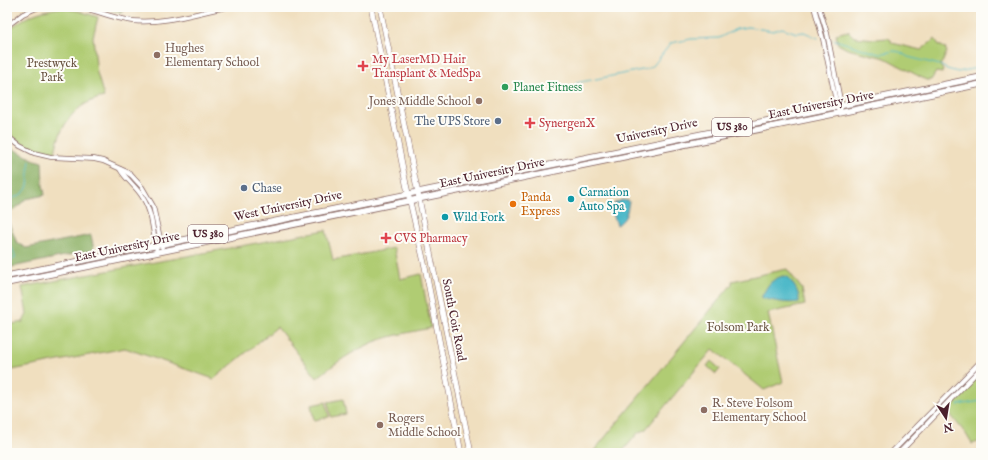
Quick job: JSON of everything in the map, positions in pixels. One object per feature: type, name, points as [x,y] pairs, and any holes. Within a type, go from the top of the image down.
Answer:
[{"type":"highway","name":"University Drive","points":[[408,193],[981,76]]},
{"type":"highway","name":"East University Drive","points":[[7,283],[981,84]]},
{"type":"highway","name":"West University Drive","points":[[7,276],[408,193]]},
{"type":"main road","name":"South Coit Road","points":[[370,7],[408,193],[425,267],[462,453]]},
{"type":"main road","name":"South Coit Road","points":[[380,7],[471,453]]},
{"type":"main road","points":[[379,48],[388,46]]},
{"type":"main road","points":[[391,106],[400,105]]},
{"type":"main road","points":[[425,267],[433,266]]},
{"type":"main road","points":[[450,398],[459,395]]},
{"type":"main road","points":[[459,443],[468,441]]},
{"type":"street","points":[[7,26],[23,14],[39,7]]},
{"type":"street","points":[[82,7],[112,17],[142,21],[171,19],[227,7]]},
{"type":"street","points":[[814,7],[839,106]]},
{"type":"street","points":[[819,7],[827,33],[840,113]]},
{"type":"street","points":[[7,136],[20,146],[34,153],[51,157],[94,159],[125,170],[137,180],[149,198],[156,214],[163,251]]},
{"type":"street","points":[[120,169],[122,174],[135,186],[144,199],[150,217],[157,252]]},
{"type":"street","points":[[891,453],[981,361]]},
{"type":"street","points":[[899,453],[981,368]]},
{"type":"green space","points":[[103,7],[126,7],[121,13]]},
{"type":"green space","name":"Prestwyck Park","points":[[59,8],[79,11],[98,17],[93,37],[97,73],[104,97],[85,104],[70,117],[61,133],[55,153],[23,144],[7,130],[7,32],[18,22],[31,16],[44,11]]},
{"type":"green space","points":[[848,31],[854,37],[875,39],[888,38],[892,43],[921,50],[935,39],[939,45],[945,48],[947,52],[940,65],[943,70],[942,73],[936,72],[931,80],[926,80],[885,58],[847,49],[838,44],[836,34]]},
{"type":"green space","points":[[13,149],[42,162],[45,195],[26,199],[14,210],[7,212],[7,159]]},
{"type":"green space","points":[[7,218],[17,243],[26,248],[91,235],[94,250],[7,268]]},
{"type":"green space","points":[[326,230],[333,260],[394,248],[400,279],[421,274],[431,328],[374,342],[344,358],[317,378],[277,327],[214,379],[125,348],[7,371],[7,324],[23,322],[27,314],[22,287]]},
{"type":"green space","name":"Folsom Park","points":[[787,269],[802,289],[805,305],[768,313],[783,382],[764,390],[713,349],[645,430],[638,433],[621,453],[592,453],[732,284],[732,281]]},
{"type":"green space","points":[[711,361],[720,369],[716,374],[707,366]]},
{"type":"green space","points":[[981,372],[981,441],[972,444],[966,434],[945,408]]},
{"type":"green space","points":[[343,399],[346,414],[331,417],[328,402]]},
{"type":"green space","points":[[326,402],[329,417],[314,420],[311,405]]},
{"type":"water","points":[[622,200],[629,201],[628,209],[625,218],[617,225],[611,208],[615,203]]},
{"type":"water","points":[[783,276],[788,277],[794,285],[799,302],[794,303],[775,301],[762,298],[770,283]]},
{"type":"waterway","points":[[576,83],[647,69],[653,66],[671,43],[691,39],[719,38],[736,29],[748,27],[773,31],[782,28],[797,33],[804,32],[818,38]]},
{"type":"waterway","points":[[832,39],[879,54],[894,51],[900,52],[908,57],[940,65],[958,72],[981,67]]},
{"type":"waterway","points":[[7,202],[22,194],[28,186],[30,161]]},
{"type":"waterway","points":[[7,237],[15,255],[15,258],[7,264]]},
{"type":"waterway","points":[[958,405],[981,401]]},
{"type":"place","name":"Hughes Elementary School","points":[[157,55]]},
{"type":"place","name":"My LaserMD Hair Transplant & MedSpa","points":[[363,66]]},
{"type":"place","name":"Planet Fitness","points":[[505,87]]},
{"type":"place","name":"Jones Middle School","points":[[479,101]]},
{"type":"place","name":"The UPS Store","points":[[498,121]]},
{"type":"place","name":"SynergenX","points":[[530,123]]},
{"type":"place","name":"Chase","points":[[244,188]]},
{"type":"place","name":"Carnation Auto Spa","points":[[571,199]]},
{"type":"place","name":"Panda Express","points":[[513,204]]},
{"type":"place","name":"Wild Fork","points":[[445,217]]},
{"type":"place","name":"CVS Pharmacy","points":[[386,238]]},
{"type":"place","name":"R. Steve Folsom Elementary School","points":[[704,410]]},
{"type":"place","name":"Rogers Middle School","points":[[380,425]]}]
